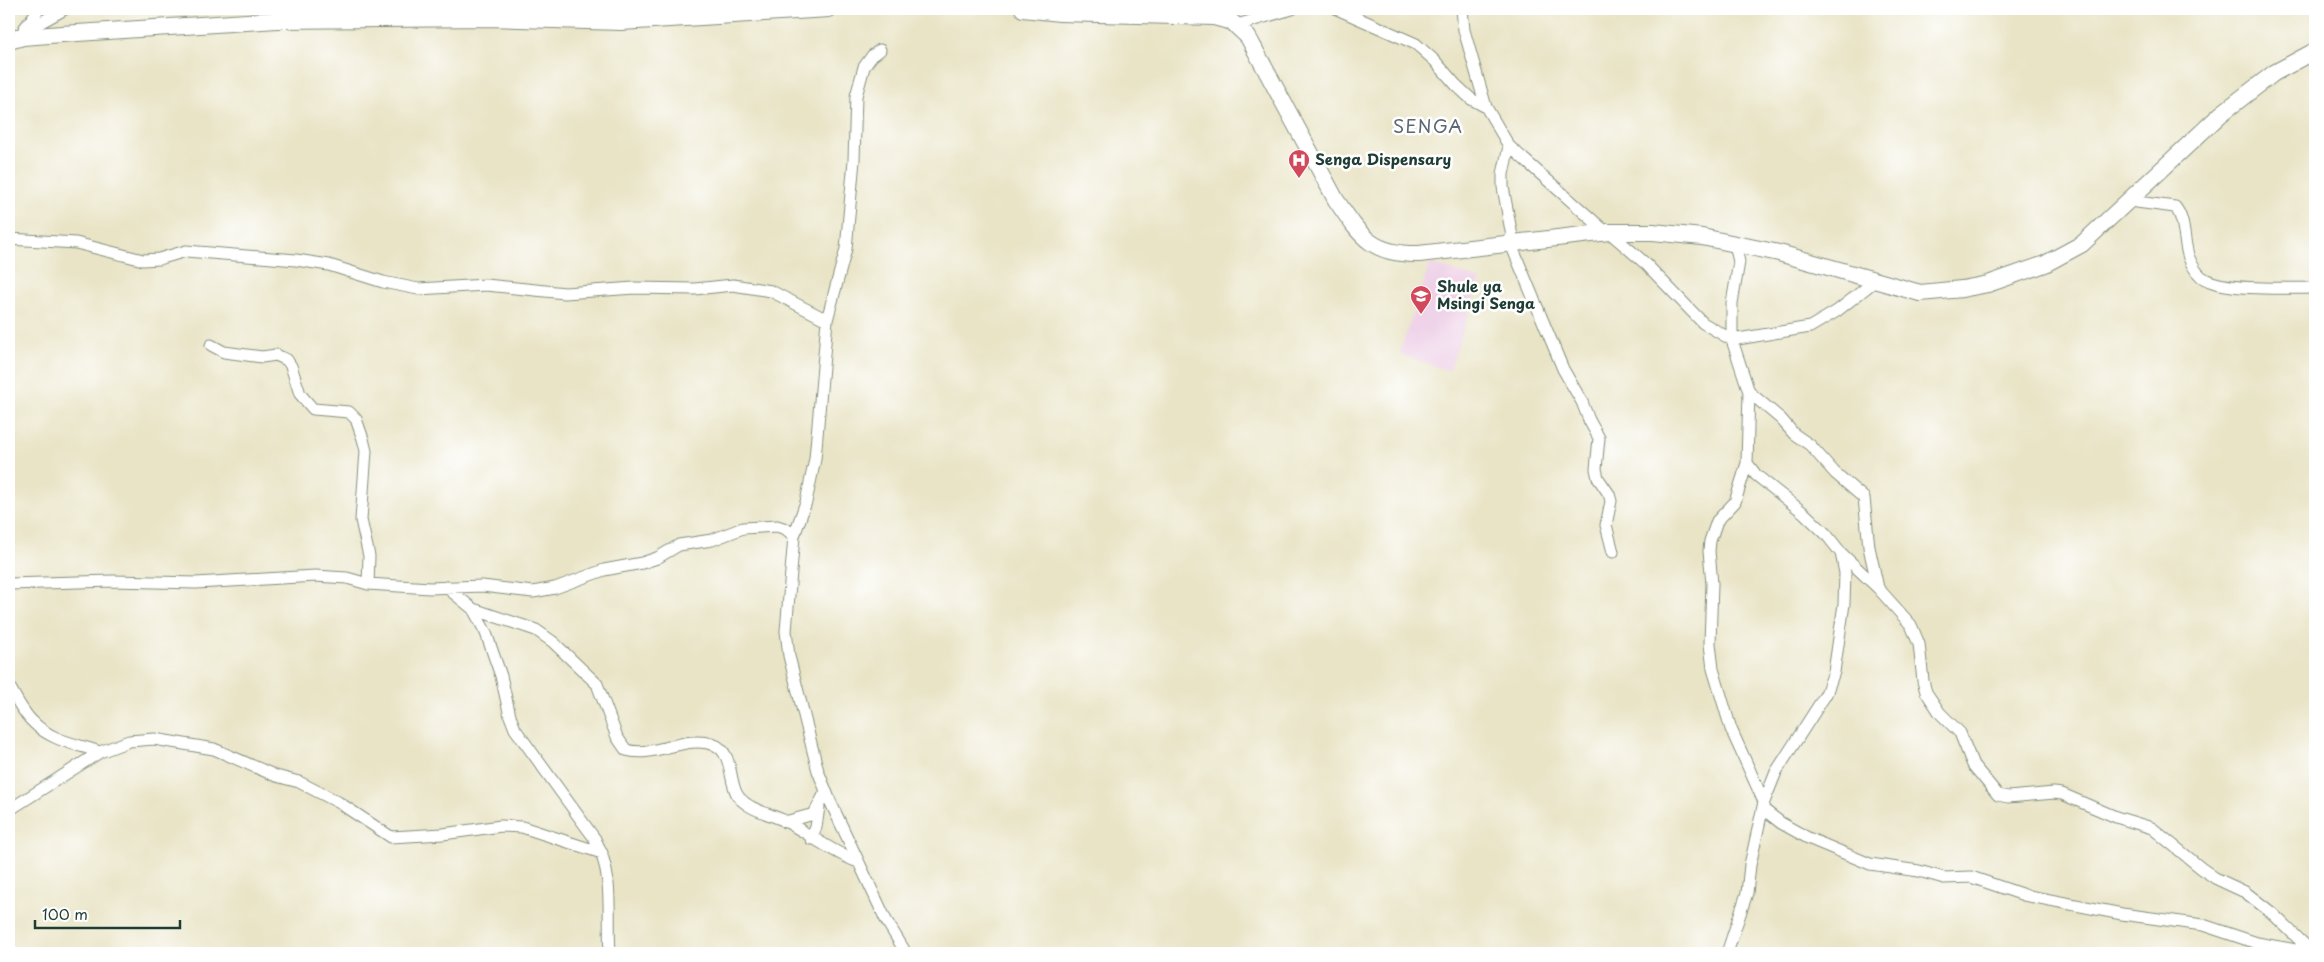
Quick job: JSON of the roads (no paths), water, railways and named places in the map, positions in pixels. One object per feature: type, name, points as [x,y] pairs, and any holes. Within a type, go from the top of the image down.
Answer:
[{"type":"street","points":[[14,38],[39,9]]},
{"type":"street","points":[[14,38],[65,9]]},
{"type":"street","points":[[14,38],[277,20],[450,18],[622,22],[828,9]]},
{"type":"street","points":[[1023,9],[1060,13],[1214,17],[1237,25],[1248,37],[1336,200],[1352,223],[1378,249],[1408,254],[1608,232],[1653,232],[1735,244],[1816,262],[1920,293],[1962,289],[2007,278],[2045,264],[2082,244],[2221,114],[2274,73],[2314,52]]},
{"type":"street","points":[[1237,25],[1292,9]]},
{"type":"street","points":[[1337,9],[1416,44],[1435,61],[1456,85],[1471,98],[1486,107]]},
{"type":"street","points":[[1462,9],[1464,30],[1486,107],[1509,146],[1646,264],[1704,323],[1732,340],[1810,327],[1837,312],[1875,281]]},
{"type":"street","points":[[880,50],[872,56],[864,67],[856,96],[854,160],[846,250],[827,320],[815,459],[806,502],[794,536],[786,631],[807,732],[826,791],[886,920],[906,953]]},
{"type":"street","points":[[1509,146],[1503,174],[1503,187],[1511,242],[1563,369],[1582,402],[1588,420],[1599,438],[1596,469],[1598,478],[1609,494],[1611,501],[1606,525],[1613,552]]},
{"type":"street","points":[[2129,201],[2174,206],[2181,219],[2190,261],[2204,279],[2217,283],[2265,288],[2315,288]]},
{"type":"street","points":[[9,239],[76,243],[142,260],[159,259],[186,251],[281,259],[329,265],[384,282],[418,289],[486,285],[564,292],[634,288],[695,289],[733,284],[771,291],[827,320]]},
{"type":"street","points":[[1735,244],[1739,262],[1732,303],[1732,340],[1749,392],[1747,462],[1735,502],[1717,521],[1710,541],[1708,552],[1712,584],[1710,644],[1713,669],[1731,728],[1764,805],[1781,823],[1870,864],[1919,871],[1944,878],[1971,877],[2024,895],[2112,912],[2203,925],[2257,943],[2312,952]]},
{"type":"street","points":[[211,345],[224,352],[262,357],[276,355],[287,360],[291,366],[300,394],[313,409],[349,412],[356,419],[366,451],[361,520],[369,556],[368,584]]},
{"type":"street","points":[[1749,392],[1781,419],[1794,434],[1810,445],[1831,470],[1864,498],[1869,547],[1878,588]]},
{"type":"street","points":[[1747,462],[1756,475],[1804,513],[1826,534],[1912,625],[1917,636],[1922,681],[1934,705],[1960,733],[1973,765],[1998,794],[2008,797],[2062,794],[2116,817],[2152,828],[2215,878],[2245,892],[2272,913],[2312,952]]},
{"type":"street","points":[[9,584],[114,581],[225,582],[315,576],[347,578],[368,584],[430,588],[475,586],[544,591],[591,574],[657,558],[679,545],[712,540],[743,528],[777,526],[786,529],[794,536]]},
{"type":"street","points":[[1728,953],[1747,893],[1750,865],[1764,805],[1776,772],[1826,694],[1834,672],[1844,604],[1845,573],[1842,553]]},
{"type":"street","points":[[446,587],[473,609],[536,630],[553,642],[597,684],[617,737],[626,750],[648,753],[676,745],[700,742],[713,744],[723,752],[738,796],[748,804],[858,862]]},
{"type":"street","points":[[473,609],[486,633],[515,728],[595,839],[602,853],[611,912],[610,953]]},
{"type":"street","points":[[9,686],[32,722],[42,730],[71,744],[100,752]]},
{"type":"street","points":[[9,810],[114,745],[142,739],[170,741],[214,748],[276,776],[299,782],[391,836],[443,834],[501,826],[522,827],[602,853]]},
{"type":"street","points":[[785,822],[814,814],[826,791]]},
{"type":"street","points":[[811,838],[816,827],[819,807]]},
{"type":"place","name":"Senga Dispensary","points":[[1299,179]]},
{"type":"place","name":"Shule ya Msingi Senga","points":[[1421,315]]},
{"type":"district","name":"SENGA","points":[[1428,127]]}]
